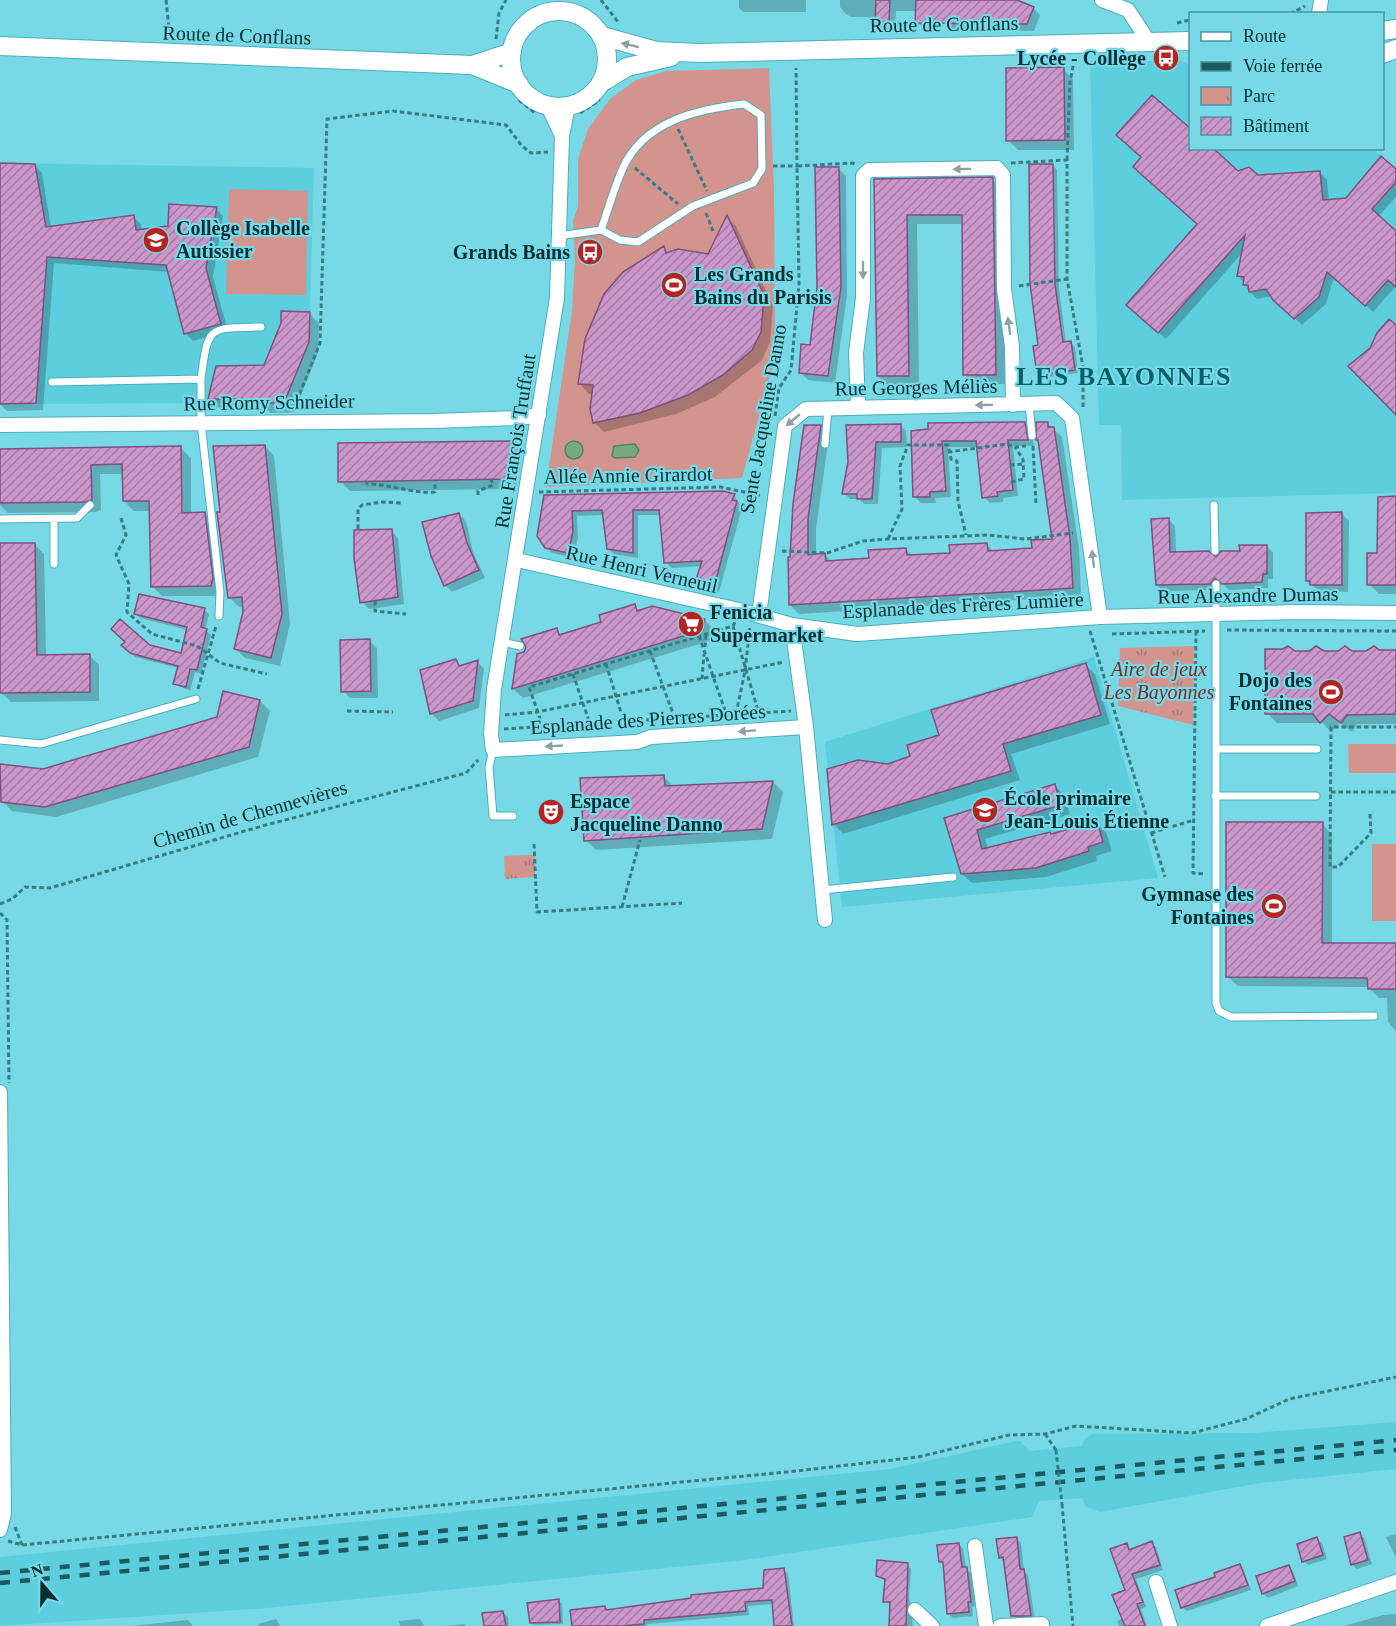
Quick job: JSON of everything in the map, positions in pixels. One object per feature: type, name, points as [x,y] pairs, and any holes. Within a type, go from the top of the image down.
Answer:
[{"type":"main road","points":[[537,9],[559,11],[582,9],[602,36],[607,60],[603,89],[568,106],[548,106],[518,91],[511,63],[519,32],[537,9]]},
{"type":"main road","name":"Route de Conflans","points":[[602,36],[656,51],[699,53],[1189,41]]},
{"type":"main road","name":"Route de Conflans","points":[[0,46],[171,55],[472,64],[512,52]]},
{"type":"main road","name":"Route de Conflans","points":[[603,89],[627,67],[699,53]]},
{"type":"main road","name":"Route de Conflans","points":[[472,64],[518,91]]},
{"type":"street","points":[[1102,0],[1128,10],[1149,42]]},
{"type":"street","points":[[548,106],[561,132]]},
{"type":"street","points":[[561,132],[568,106]]},
{"type":"street","name":"Rue François Truffaut","points":[[487,753],[502,642],[517,560],[557,298],[561,132]]},
{"type":"street","points":[[858,406],[856,353],[863,298],[863,176],[869,170],[997,168],[1003,175],[1004,289],[1012,346],[1013,405]]},
{"type":"street","name":"Rue Georges Méliès","points":[[759,615],[785,426],[806,409],[1056,403],[1072,418]]},
{"type":"street","name":"Rue Romy Schneider","points":[[0,425],[434,421],[519,418],[539,415]]},
{"type":"street","points":[[1072,418],[1090,531],[1100,617]]},
{"type":"street","name":"Rue Henri Verneuil","points":[[517,560],[759,615]]},
{"type":"street","name":"Rue Alexandre Dumas","points":[[1100,617],[1396,613]]},
{"type":"street","name":"Esplanade des Frères Lumière","points":[[759,615],[792,625],[857,634],[1100,617]]},
{"type":"street","points":[[792,625],[806,727],[825,920]]},
{"type":"street","name":"Esplanade des Pierres Dorées","points":[[487,753],[637,742],[651,737],[806,727]]},
{"type":"street","points":[[0,1092],[4,1513],[0,1530]]},
{"type":"street","points":[[975,1546],[986,1626]]},
{"type":"street","points":[[1156,1582],[1170,1626]]},
{"type":"street","points":[[1267,1626],[1396,1582]]},
{"type":"street","points":[[915,1610],[932,1626]]},
{"type":"street","points":[[1000,1626],[1042,1624]]},
{"type":"lane","points":[[558,236],[601,230],[620,240],[638,242],[687,210],[753,183],[762,165],[761,115],[744,104],[708,108],[674,120],[652,132],[627,161],[601,230]]},
{"type":"lane","points":[[219,616],[220,592],[201,423],[201,379],[206,344],[212,333],[220,328],[261,327]]},
{"type":"lane","points":[[52,382],[201,379]]},
{"type":"lane","points":[[1029,404],[1032,436]]},
{"type":"lane","points":[[825,444],[828,408]]},
{"type":"lane","points":[[0,519],[77,518],[90,505]]},
{"type":"lane","points":[[1214,505],[1215,551]]},
{"type":"lane","points":[[54,519],[54,564]]},
{"type":"lane","points":[[1216,584],[1214,874],[1216,1003],[1219,1011],[1231,1017],[1374,1016]]},
{"type":"lane","points":[[502,642],[520,646]]},
{"type":"lane","points":[[0,740],[41,744],[196,699]]},
{"type":"lane","points":[[1216,748],[1317,749]]},
{"type":"lane","points":[[487,753],[493,816],[513,816]]},
{"type":"lane","points":[[1215,796],[1316,796]]},
{"type":"lane","points":[[822,890],[953,877]]},
{"type":"path","points":[[166,0],[171,55]]},
{"type":"path","points":[[494,42],[499,13],[506,0]]},
{"type":"path","points":[[601,0],[623,26]]},
{"type":"path","points":[[1297,12],[1317,6]]},
{"type":"path","points":[[1072,418],[1083,408],[1083,367],[1068,279],[1067,160],[1070,82],[1075,54]]},
{"type":"path","name":"Sente Jacqueline Danno","points":[[775,420],[779,388],[790,370],[798,295],[796,60]]},
{"type":"path","points":[[288,421],[320,343],[327,119],[393,111],[506,125],[522,146],[531,153],[547,154],[550,136],[572,130],[576,117],[603,89]]},
{"type":"path","points":[[518,91],[552,130],[561,132]]},
{"type":"path","points":[[674,120],[711,199],[706,212],[713,231]]},
{"type":"path","points":[[1000,171],[1007,163],[1067,160]]},
{"type":"path","points":[[627,161],[687,210],[706,212]]},
{"type":"path","points":[[762,165],[853,163],[866,172]]},
{"type":"path","points":[[1004,289],[1068,279]]},
{"type":"path","points":[[948,452],[1007,444],[1015,447],[1032,445],[1036,504]]},
{"type":"path","points":[[888,538],[902,509],[900,466],[908,445],[948,445],[951,459],[957,461],[958,501],[966,536]]},
{"type":"path","points":[[1011,482],[1024,479],[1023,459],[1015,447]]},
{"type":"path","points":[[1010,465],[1023,464]]},
{"type":"path","points":[[478,495],[478,491],[493,485],[491,479]]},
{"type":"path","points":[[367,481],[367,484],[384,484],[427,493],[435,492],[435,480]]},
{"type":"path","name":"Allée Annie Girardot","points":[[527,492],[720,488],[764,496]]},
{"type":"path","name":"Sente Jacqueline Danno","points":[[763,507],[765,490]]},
{"type":"path","points":[[358,530],[358,509],[362,505],[382,501],[401,503]]},
{"type":"path","points":[[121,518],[126,535],[116,555],[129,584],[127,612],[152,634],[197,646],[220,663],[267,674]]},
{"type":"path","points":[[767,551],[827,553],[863,541],[888,538],[988,535],[1024,539],[1090,531]]},
{"type":"path","points":[[375,600],[375,611],[406,614]]},
{"type":"path","points":[[196,699],[219,616]]},
{"type":"path","points":[[737,617],[733,626],[759,714]]},
{"type":"path","points":[[544,727],[529,687],[733,626],[750,624],[745,671],[735,715]]},
{"type":"path","points":[[1088,626],[1165,877]]},
{"type":"path","points":[[1112,634],[1217,630],[1396,631]]},
{"type":"path","points":[[1196,631],[1193,873],[1214,874]]},
{"type":"path","points":[[702,679],[706,634]]},
{"type":"path","points":[[699,636],[727,716]]},
{"type":"path","points":[[650,651],[675,719]]},
{"type":"path","points":[[500,715],[537,712],[797,660]]},
{"type":"path","points":[[606,664],[624,722]]},
{"type":"path","points":[[573,674],[590,724]]},
{"type":"path","points":[[491,734],[504,729],[803,710]]},
{"type":"path","points":[[347,711],[393,712]]},
{"type":"path","points":[[1370,814],[1371,833],[1338,867],[1330,867],[1331,727],[1396,727]]},
{"type":"path","name":"Chemin de Chennevières","points":[[0,904],[12,899],[25,887],[50,888],[262,825],[466,773],[487,753]]},
{"type":"path","points":[[1330,792],[1396,792]]},
{"type":"path","points":[[1151,833],[1194,820]]},
{"type":"path","points":[[622,907],[639,840]]},
{"type":"path","points":[[534,844],[537,912],[682,903]]},
{"type":"path","points":[[0,1538],[22,1545],[787,1472],[918,1457],[1009,1435],[1045,1434],[1077,1426],[1192,1433],[1246,1419],[1289,1399],[1396,1377]]},
{"type":"path","points":[[1045,1434],[1056,1450],[1073,1626]]},
{"type":"shaded area","points":[[1179,60],[1189,65],[1189,150],[1375,150],[1396,169],[1396,493],[1122,500],[1121,425],[1099,425],[1090,63]]},
{"type":"shaded area","name":"Collège Isabelle Autissier","points":[[0,163],[314,168],[309,342],[284,403],[0,404]]},
{"type":"shaded area","points":[[574,441],[580,444],[583,450],[580,456],[574,459],[568,456],[565,450],[568,444]]},
{"type":"shaded area","points":[[635,444],[639,450],[635,457],[615,458],[612,456],[614,446]]},
{"type":"shaded area","name":"École primaire Jean-Louis Étienne","points":[[1094,657],[1158,878],[842,907],[825,742]]},
{"type":"shaded area","points":[[1396,1422],[1396,1469],[1260,1483],[1100,1512],[1085,1506],[1083,1498],[1039,1501],[1032,1517],[745,1560],[267,1608],[0,1626],[0,1557],[890,1469],[1020,1441],[1030,1451],[1082,1446],[1084,1440],[1092,1434],[1253,1433]]},
{"type":"green space","name":"Les Grands Bains du Parisis","points":[[769,68],[774,192],[775,358],[742,478],[546,487],[572,311],[575,259],[573,221],[578,206],[578,159],[588,129],[610,99],[636,80],[666,71]]},
{"type":"green space","points":[[229,189],[308,191],[306,295],[226,294]]},
{"type":"green space","name":"Aire de jeux Les Bayonnes","points":[[1194,646],[1193,725],[1118,706],[1120,648]]},
{"type":"green space","points":[[1348,744],[1396,744],[1396,773],[1349,773]]},
{"type":"green space","points":[[1372,844],[1396,844],[1396,921],[1372,921]]},
{"type":"green space","points":[[535,855],[535,877],[505,879],[504,856]]},
{"type":"building","points":[[876,0],[890,0],[889,22],[875,22]]},
{"type":"building","points":[[916,0],[1017,0],[1034,7],[1027,24],[915,23]]},
{"type":"building","points":[[1064,67],[1065,140],[1006,141],[1006,68]]},
{"type":"building","points":[[1152,95],[1189,127],[1189,150],[1215,150],[1238,171],[1249,167],[1258,175],[1320,171],[1323,200],[1346,198],[1381,156],[1396,169],[1396,182],[1372,209],[1396,231],[1396,287],[1388,280],[1365,306],[1327,272],[1319,297],[1294,319],[1273,300],[1266,289],[1249,292],[1248,285],[1243,285],[1244,277],[1237,276],[1245,235],[1158,333],[1126,305],[1197,224],[1133,167],[1141,157],[1116,135]]},
{"type":"building","points":[[0,163],[35,164],[46,227],[134,215],[136,230],[168,226],[169,204],[217,207],[206,268],[221,324],[184,334],[166,265],[47,257],[36,403],[0,404]]},
{"type":"building","points":[[1029,164],[1053,164],[1055,284],[1063,342],[1071,341],[1075,370],[1037,374],[1033,346],[1038,345],[1030,283]]},
{"type":"building","points":[[815,167],[839,167],[841,287],[828,376],[799,373],[801,344],[810,345],[817,287]]},
{"type":"building","points":[[993,177],[996,375],[963,375],[962,215],[907,215],[909,376],[877,376],[874,179]]},
{"type":"building","points":[[727,215],[764,295],[761,332],[752,350],[723,375],[688,395],[640,413],[593,423],[590,409],[593,385],[578,384],[585,339],[604,294],[623,272],[664,246],[666,253],[678,249],[708,254]]},
{"type":"building","points":[[281,311],[310,312],[309,342],[284,403],[259,403],[258,399],[208,399],[216,366],[264,365],[281,323]]},
{"type":"building","points":[[1389,319],[1396,325],[1396,415],[1348,366],[1370,348],[1377,333]]},
{"type":"building","points":[[1025,422],[1028,440],[1008,440],[1013,490],[997,492],[998,496],[982,498],[976,441],[942,441],[946,491],[930,492],[930,497],[913,497],[911,431],[928,429],[928,423]]},
{"type":"building","points":[[1036,422],[1048,422],[1048,427],[1054,427],[1070,538],[1073,588],[789,605],[788,557],[790,557],[793,504],[804,425],[821,425],[808,519],[808,555],[825,553],[826,561],[869,558],[868,550],[906,548],[907,555],[950,553],[949,545],[987,543],[988,551],[1032,548],[1031,540],[1052,539],[1038,440],[1036,440]]},
{"type":"building","points":[[901,424],[901,442],[876,442],[872,499],[857,499],[857,494],[842,494],[848,462],[846,425]]},
{"type":"building","points":[[513,441],[506,479],[338,482],[338,443]]},
{"type":"building","points":[[265,445],[282,614],[271,658],[234,649],[243,612],[242,597],[228,598],[217,512],[220,512],[213,446]]},
{"type":"building","points":[[181,446],[182,513],[205,512],[213,578],[211,586],[151,587],[149,501],[123,501],[122,464],[91,465],[92,500],[0,503],[0,449]]},
{"type":"building","points":[[723,491],[735,494],[732,500],[737,501],[714,587],[695,583],[702,561],[664,563],[659,510],[633,510],[633,553],[607,549],[602,510],[572,511],[573,532],[568,553],[545,548],[537,536],[544,495]]},
{"type":"building","points":[[1396,496],[1396,585],[1367,585],[1367,553],[1377,553],[1378,497]]},
{"type":"building","points":[[1342,512],[1342,585],[1310,585],[1310,581],[1306,581],[1306,513]]},
{"type":"building","points":[[459,513],[467,543],[479,570],[444,586],[431,556],[422,522]]},
{"type":"building","points":[[1169,518],[1170,552],[1209,551],[1216,557],[1221,551],[1240,551],[1239,545],[1267,545],[1267,574],[1263,574],[1262,582],[1222,584],[1215,578],[1210,584],[1156,585],[1151,519]]},
{"type":"building","points":[[392,529],[398,597],[360,603],[354,558],[354,530]]},
{"type":"building","points":[[0,543],[35,543],[37,655],[90,654],[90,692],[0,693]]},
{"type":"building","points":[[139,594],[205,608],[201,627],[207,629],[197,670],[190,669],[186,687],[173,684],[178,666],[130,653],[121,645],[125,642],[111,629],[120,619],[150,645],[181,653],[187,627],[134,614]]},
{"type":"building","points":[[635,604],[637,611],[652,606],[705,619],[703,630],[512,689],[517,654],[524,652],[526,647],[521,639],[557,628],[559,635],[601,622],[599,615]]},
{"type":"building","points":[[370,639],[371,691],[341,692],[340,640]]},
{"type":"building","name":"Dojo des Fontaines","points":[[1288,646],[1295,651],[1309,651],[1316,646],[1324,651],[1338,651],[1345,646],[1352,651],[1366,651],[1374,646],[1379,650],[1396,650],[1396,714],[1347,715],[1341,723],[1329,714],[1320,723],[1313,714],[1265,714],[1265,649],[1283,649]]},
{"type":"building","points":[[456,659],[459,666],[478,660],[473,701],[430,714],[420,670]]},
{"type":"building","points":[[1086,663],[1101,715],[1003,744],[1011,771],[832,825],[827,769],[858,760],[888,764],[910,756],[907,745],[939,735],[931,710]]},
{"type":"building","points":[[223,691],[260,700],[249,747],[45,807],[1,802],[0,764],[43,769],[217,717]]},
{"type":"building","points":[[664,775],[665,786],[773,781],[762,829],[584,841],[580,778]]},
{"type":"building","points":[[1055,784],[1061,805],[977,830],[982,849],[1097,821],[1103,842],[1088,847],[1089,851],[1036,868],[961,874],[944,818]]},
{"type":"building","name":"Gymnase des Fontaines","points":[[1226,822],[1323,822],[1322,943],[1396,943],[1396,989],[1368,989],[1367,978],[1226,977]]},
{"type":"building","points":[[1360,1532],[1368,1560],[1351,1565],[1344,1537]]},
{"type":"building","points":[[1017,1537],[1020,1569],[1024,1569],[1031,1616],[1011,1616],[1003,1557],[999,1558],[996,1539]]},
{"type":"building","points":[[1317,1537],[1323,1555],[1302,1562],[1297,1544]]},
{"type":"building","points":[[1152,1541],[1160,1565],[1132,1574],[1143,1602],[1137,1604],[1145,1626],[1125,1626],[1112,1595],[1125,1590],[1110,1549],[1127,1543],[1129,1550]]},
{"type":"building","points":[[959,1543],[962,1567],[967,1567],[971,1602],[968,1602],[969,1612],[947,1614],[943,1562],[939,1562],[937,1545]]},
{"type":"building","points":[[877,1560],[908,1563],[906,1626],[889,1626],[890,1602],[883,1602],[885,1579],[876,1576]]},
{"type":"building","points":[[1240,1564],[1248,1585],[1181,1608],[1175,1590],[1215,1577],[1214,1573]]},
{"type":"building","points":[[1289,1565],[1295,1581],[1262,1594],[1256,1576]]},
{"type":"building","points":[[784,1568],[792,1626],[774,1626],[772,1600],[745,1602],[746,1611],[644,1620],[644,1624],[622,1626],[572,1626],[570,1610],[605,1606],[606,1610],[691,1598],[691,1595],[763,1588],[764,1570]]},
{"type":"building","points":[[559,1599],[560,1622],[530,1623],[527,1603]]},
{"type":"building","points":[[503,1611],[506,1626],[484,1626],[482,1613]]},
{"type":"railway","points":[[0,1573],[1396,1440]]},
{"type":"railway","points":[[0,1583],[1396,1450]]},
{"type":"place","name":"Lycée - Collège","points":[[1166,58]]},
{"type":"place","name":"Collège Isabelle Autissier","points":[[156,240]]},
{"type":"place","name":"Grands Bains","points":[[590,252]]},
{"type":"place","name":"Les Grands Bains du Parisis","points":[[674,285]]},
{"type":"place","name":"Fenicia Supermarket","points":[[691,624]]},
{"type":"place","name":"Dojo des Fontaines","points":[[1331,692]]},
{"type":"place","name":"École primaire Jean-Louis Étienne","points":[[985,810]]},
{"type":"place","name":"Espace Jacqueline Danno","points":[[551,812]]},
{"type":"place","name":"Gymnase des Fontaines","points":[[1274,906]]},
{"type":"district","name":"LES BAYONNES","points":[[1124,376]]}]
